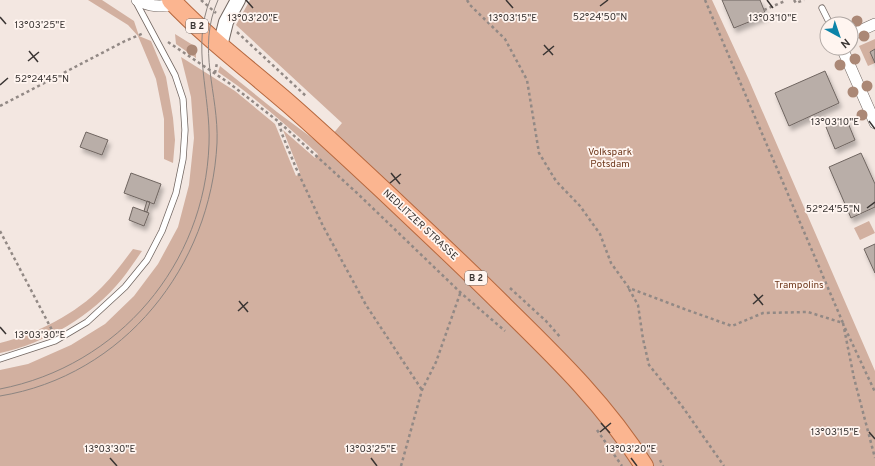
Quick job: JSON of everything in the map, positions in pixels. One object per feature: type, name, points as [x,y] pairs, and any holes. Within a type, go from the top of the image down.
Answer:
[{"type":"main road","name":"NEDLITZER STRASSE","points":[[177,1],[195,25],[261,80],[324,136],[463,265],[559,360],[600,405],[628,440],[644,466]]},
{"type":"street","points":[[136,0],[153,6],[163,6],[177,1]]},
{"type":"street","points":[[220,46],[226,22],[238,0]]},
{"type":"street","points":[[859,31],[875,24]]},
{"type":"street","points":[[846,56],[875,123]]},
{"type":"lane","points":[[0,359],[57,340],[87,322],[125,287],[147,260],[162,231],[176,193],[184,159],[185,130],[183,99],[175,75],[136,0]]},
{"type":"lane","points":[[822,8],[826,16]]},
{"type":"path","points":[[467,0],[470,5],[505,39],[527,80],[539,153],[556,181],[580,206],[600,234],[611,263],[629,288],[638,305],[649,366],[682,406],[724,466]]},
{"type":"path","points":[[705,0],[843,323],[875,392]]},
{"type":"path","points":[[764,10],[785,0]]},
{"type":"path","points":[[794,0],[796,3],[804,0]]},
{"type":"path","points":[[0,106],[125,41],[151,30],[229,82],[279,122],[357,193],[461,293],[509,335]]},
{"type":"path","points":[[279,122],[282,134],[296,168],[323,226],[366,305],[422,390]]},
{"type":"path","points":[[0,231],[57,340]]},
{"type":"path","points":[[401,466],[422,390],[436,362],[461,293],[463,265]]},
{"type":"path","points":[[629,288],[732,326],[763,313],[808,312],[843,323]]},
{"type":"path","points":[[843,323],[854,378],[875,458]]},
{"type":"path","points":[[597,429],[622,466]]},
{"type":"green space","points":[[88,0],[102,0],[134,21],[139,36],[151,41],[166,77],[175,140],[173,163],[164,159],[164,119],[156,79],[138,36],[128,25]]},
{"type":"green space","points":[[250,0],[712,0],[748,78],[875,371],[875,466],[0,466],[0,370],[28,364],[71,345],[105,324],[134,296],[158,264],[178,227],[189,185],[194,138],[191,97],[181,57],[235,91],[275,124],[296,176],[300,173],[283,130],[315,158],[318,154],[257,101],[218,72],[220,66],[277,112],[323,146],[342,123],[236,25]]},
{"type":"green space","points":[[175,34],[196,47],[196,58],[176,44]]},
{"type":"green space","points":[[875,39],[875,49],[870,52],[875,63],[868,66],[859,46]]},
{"type":"green space","points":[[869,221],[875,233],[860,240],[854,228]]},
{"type":"green space","points":[[133,249],[142,251],[125,276],[97,305],[67,326],[51,335],[0,353],[0,343],[27,335],[55,322],[92,297]]},
{"type":"building","points":[[722,0],[760,0],[766,15],[734,28]]},
{"type":"building","points":[[875,49],[875,63],[870,52]]},
{"type":"building","points":[[825,71],[839,103],[789,126],[775,93]]},
{"type":"building","points":[[846,118],[855,140],[835,149],[826,127]]},
{"type":"building","points":[[86,132],[108,140],[102,155],[80,147]]},
{"type":"building","points":[[861,153],[875,184],[875,207],[851,218],[829,167]]},
{"type":"building","points":[[131,173],[161,184],[154,204],[124,193]]},
{"type":"building","points":[[147,201],[150,202],[147,212],[144,211]]},
{"type":"building","points":[[133,207],[149,213],[144,226],[129,220]]},
{"type":"building","points":[[875,244],[875,273],[864,249]]},
{"type":"tram line","points":[[0,389],[43,377],[82,358],[117,333],[148,303],[172,268],[191,230],[204,188],[209,144],[209,126],[203,71],[202,35],[210,0]]},
{"type":"tram line","points":[[0,396],[45,384],[85,365],[122,340],[153,308],[178,272],[198,232],[211,188],[217,143],[217,125],[210,71],[209,36],[212,18],[218,0]]},
{"type":"park label","name":"Volkspark Potsdam","points":[[610,158]]},
{"type":"park label","name":"Trampolins","points":[[799,285]]}]
